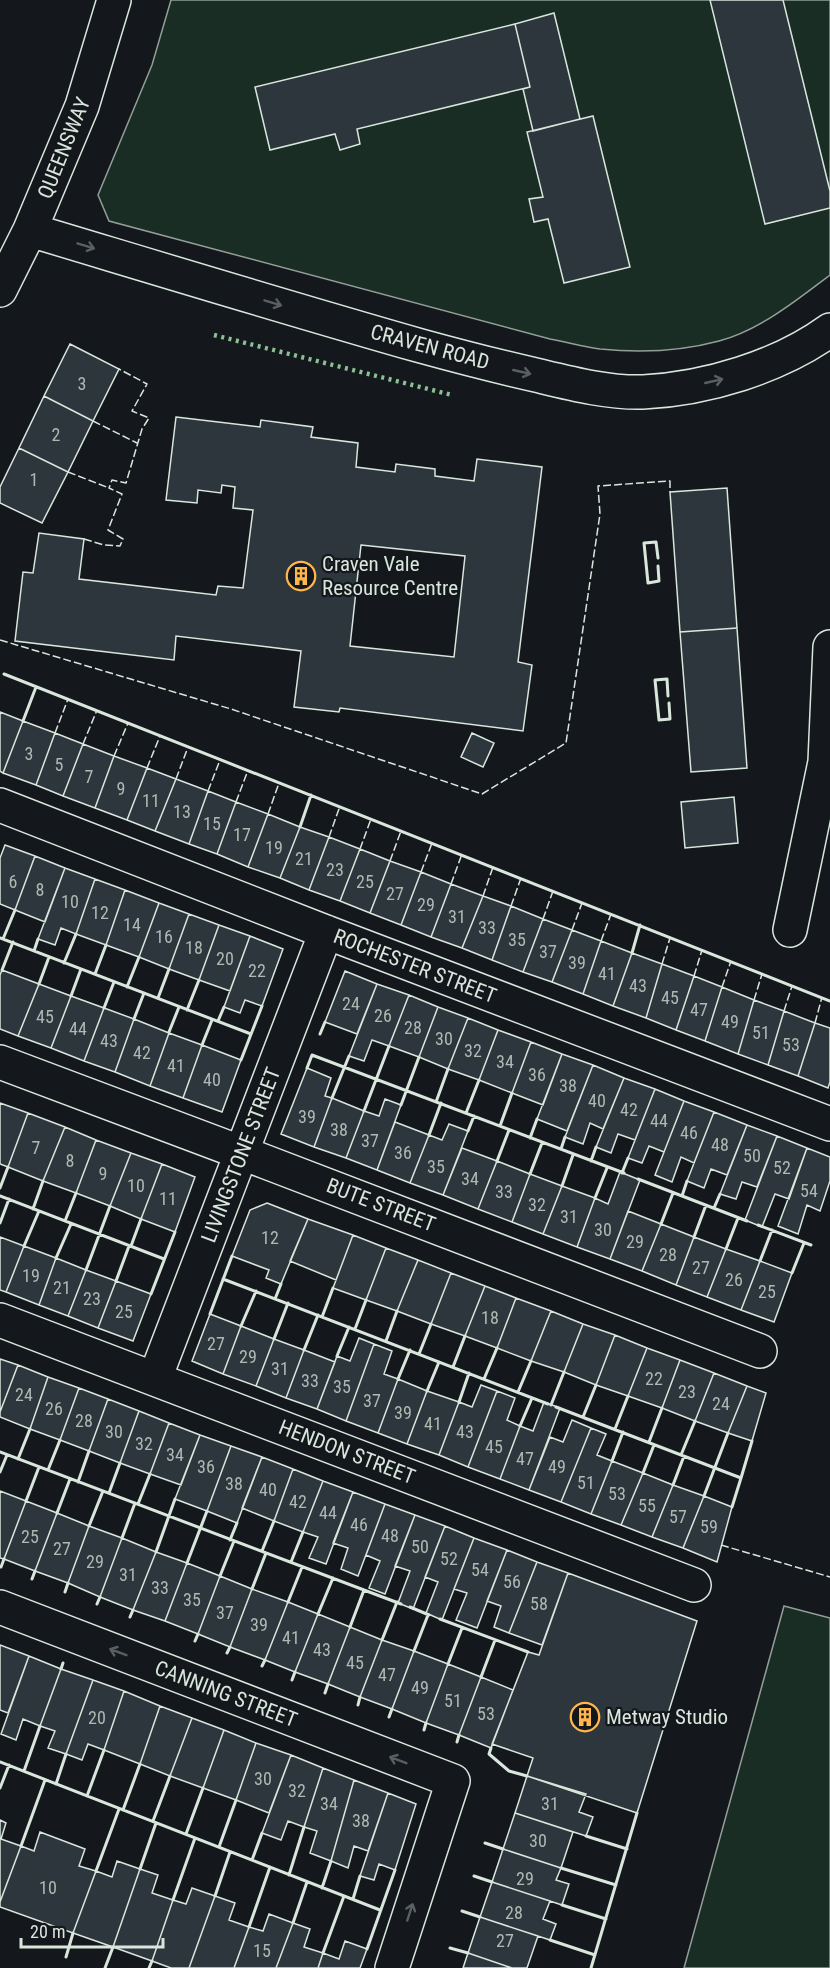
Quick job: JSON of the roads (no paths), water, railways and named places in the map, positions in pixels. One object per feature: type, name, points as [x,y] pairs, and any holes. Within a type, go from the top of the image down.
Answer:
[{"type":"street","name":"QUEENSWAY","points":[[0,290],[30,230],[82,106],[114,0]]},
{"type":"street","name":"CRAVEN ROAD","points":[[30,230],[281,306],[471,360],[575,384],[608,389],[642,392],[737,375],[807,347],[830,330]]},
{"type":"street","points":[[790,930],[825,762],[830,647]]},
{"type":"street","name":"ROCHESTER STREET","points":[[0,805],[830,1124]]},
{"type":"street","name":"LIVINGSTONE STREET","points":[[155,1378],[326,932]]},
{"type":"street","name":"BUTE STREET","points":[[0,1062],[760,1351]]},
{"type":"street","name":"HENDON STREET","points":[[0,1320],[693,1585]]},
{"type":"street","name":"CANNING STREET","points":[[0,1607],[453,1781],[392,1968]]},
{"type":"place","name":"Craven Vale Resource Centre","points":[[301,576]]},
{"type":"place","name":"Metway Studio","points":[[585,1717]]}]
